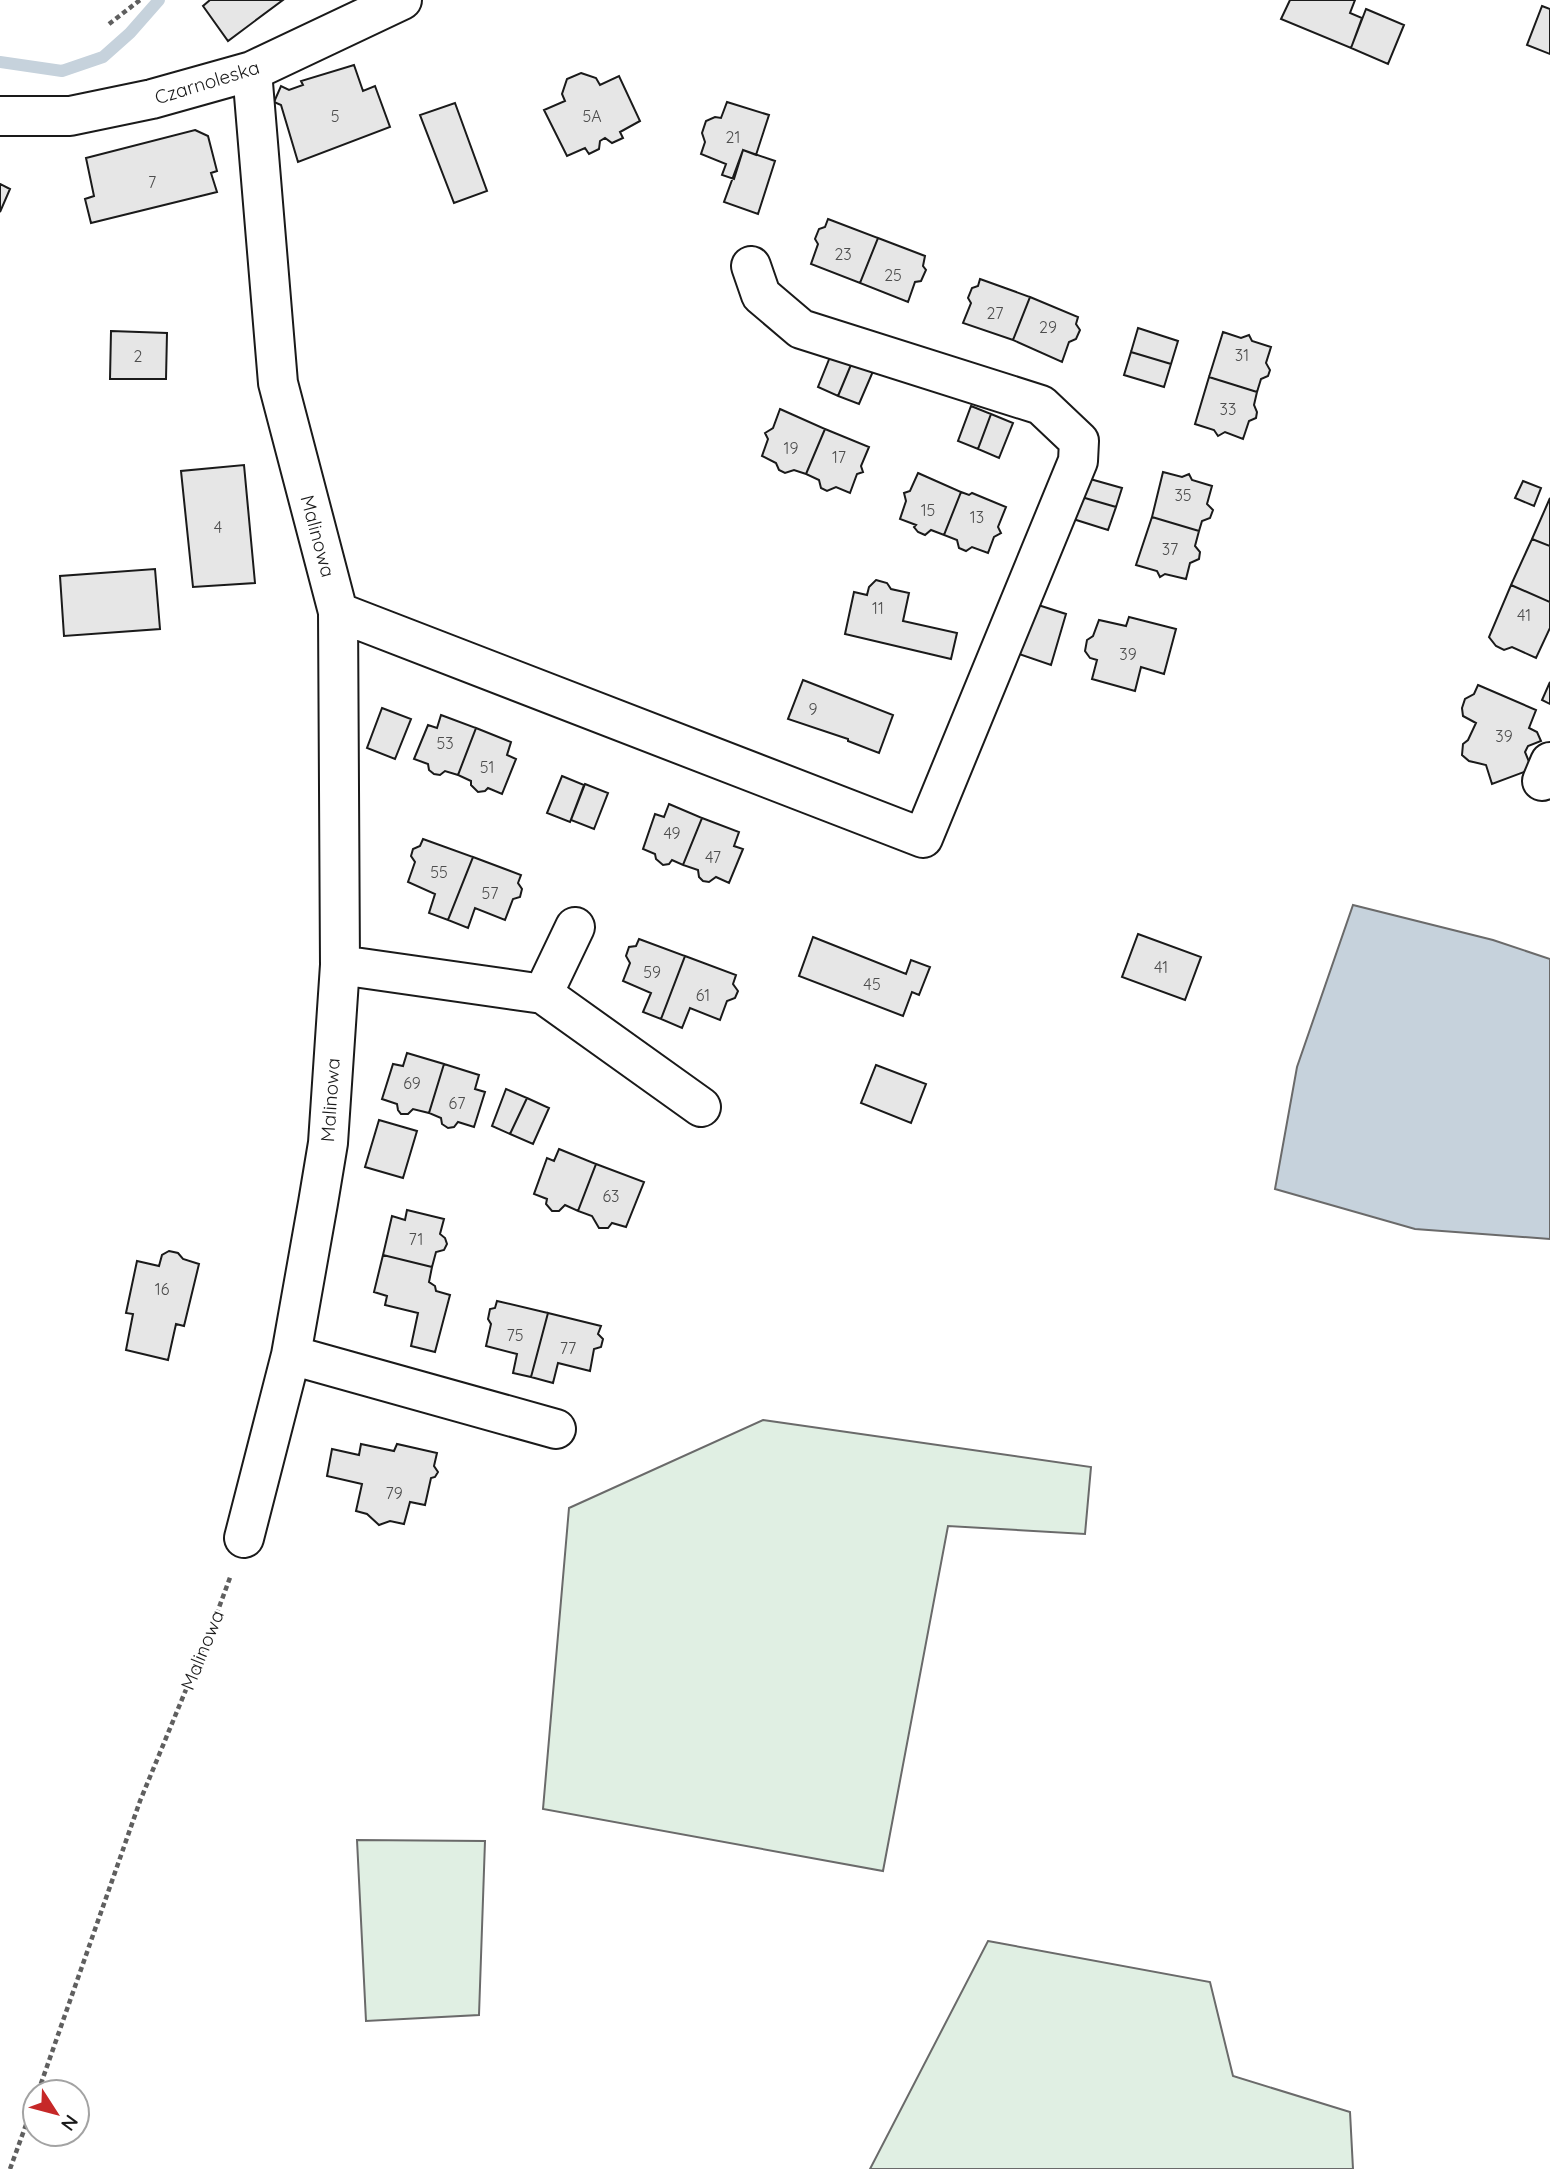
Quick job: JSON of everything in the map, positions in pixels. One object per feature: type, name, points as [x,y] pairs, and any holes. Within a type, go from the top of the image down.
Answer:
[{"type":"street","name":"Czarnoleska","points":[[0,116],[70,116],[152,99],[252,71],[401,0]]},
{"type":"street","name":"Malinowa","points":[[244,1538],[291,1355],[328,1143],[340,965],[338,612],[278,383],[252,71]]},
{"type":"street","points":[[338,612],[923,838],[1078,461],[1079,442],[1041,405],[800,329],[761,295],[751,266]]},
{"type":"street","points":[[543,994],[575,927]]},
{"type":"street","points":[[340,965],[543,994],[701,1107]]},
{"type":"street","points":[[291,1355],[556,1429]]},
{"type":"path","points":[[109,24],[141,0]]},
{"type":"path","name":"Malinowa","points":[[43,2078],[140,1801],[211,1629],[244,1538]]},
{"type":"path","points":[[10,2169],[21,2139]]},
{"type":"green space","points":[[763,1420],[1091,1467],[1085,1534],[948,1526],[883,1871],[543,1809],[569,1508]]},
{"type":"green space","points":[[357,1840],[485,1841],[479,2015],[366,2021]]},
{"type":"green space","points":[[988,1941],[1210,1982],[1233,2076],[1350,2112],[1353,2169],[870,2169]]},
{"type":"shaded area","points":[[1353,905],[1493,940],[1550,959],[1550,1239],[1415,1229],[1275,1189],[1297,1067]]},
{"type":"building","points":[[210,0],[283,0],[228,41],[203,6]]},
{"type":"building","points":[[1290,0],[1355,0],[1350,13],[1362,18],[1351,48],[1281,19]]},
{"type":"building","points":[[1542,6],[1550,9],[1550,54],[1527,45]]},
{"type":"building","points":[[1366,9],[1404,25],[1388,64],[1351,48]]},
{"type":"building","points":[[354,65],[363,91],[375,86],[390,127],[298,162],[281,105],[274,102],[281,86],[289,90],[303,85],[301,81]]},
{"type":"building","points":[[581,73],[596,78],[600,85],[619,76],[640,121],[620,132],[623,138],[612,143],[605,138],[600,141],[599,149],[589,154],[585,148],[567,156],[544,110],[565,101],[562,94],[567,79]]},
{"type":"building","points":[[727,102],[769,115],[756,155],[743,150],[734,179],[722,175],[726,164],[701,154],[705,142],[702,133],[706,121],[715,117],[721,118]]},
{"type":"building","points":[[455,103],[487,191],[454,203],[420,115]]},
{"type":"building","points":[[195,130],[208,136],[217,171],[211,173],[217,192],[91,223],[85,199],[94,196],[86,158]]},
{"type":"building","points":[[743,150],[775,161],[758,214],[724,202]]},
{"type":"building","points":[[0,184],[10,189],[0,212]]},
{"type":"building","points":[[828,219],[878,238],[860,283],[811,264],[818,244],[815,239]]},
{"type":"building","points":[[878,238],[925,256],[923,266],[926,270],[921,281],[915,282],[908,302],[860,283]]},
{"type":"building","points":[[980,279],[1030,297],[1013,340],[963,323],[971,303],[968,298]]},
{"type":"building","points":[[1030,297],[1078,317],[1076,324],[1080,330],[1076,339],[1069,342],[1062,362],[1013,340]]},
{"type":"building","points":[[1138,328],[1178,341],[1171,364],[1131,352]]},
{"type":"building","points":[[111,331],[167,333],[166,379],[110,379]]},
{"type":"building","points":[[1223,332],[1241,338],[1249,335],[1252,341],[1271,347],[1266,363],[1270,370],[1268,376],[1261,379],[1257,392],[1209,377]]},
{"type":"building","points":[[832,352],[853,360],[838,396],[818,387]]},
{"type":"building","points":[[1131,352],[1171,364],[1164,387],[1124,375]]},
{"type":"building","points":[[853,360],[874,369],[859,404],[838,396]]},
{"type":"building","points":[[1209,377],[1257,392],[1254,405],[1256,418],[1249,421],[1243,439],[1225,432],[1218,436],[1214,430],[1195,424]]},
{"type":"building","points":[[971,406],[991,414],[978,449],[958,441]]},
{"type":"building","points":[[780,409],[825,429],[806,474],[794,470],[785,473],[779,470],[776,463],[762,456],[768,439],[765,433],[773,428]]},
{"type":"building","points":[[991,414],[1013,423],[999,458],[978,449]]},
{"type":"building","points":[[825,429],[869,447],[861,466],[863,472],[857,474],[850,493],[836,487],[827,491],[821,488],[819,480],[806,474]]},
{"type":"building","points":[[244,465],[255,583],[193,587],[181,471]]},
{"type":"building","points":[[1163,472],[1182,477],[1189,474],[1192,480],[1212,486],[1207,504],[1213,510],[1210,518],[1202,521],[1199,531],[1152,517]]},
{"type":"building","points":[[918,473],[961,492],[944,535],[931,530],[925,535],[918,532],[914,527],[916,525],[900,519],[906,501],[904,493],[910,491]]},
{"type":"building","points":[[1083,477],[1122,488],[1116,507],[1078,496]]},
{"type":"building","points":[[1523,481],[1541,488],[1534,506],[1515,498]]},
{"type":"building","points":[[961,492],[969,495],[972,493],[1006,507],[998,527],[1001,533],[994,537],[988,553],[972,547],[966,551],[959,548],[957,540],[944,535]]},
{"type":"building","points":[[1078,496],[1116,507],[1108,530],[1070,518]]},
{"type":"building","points":[[1550,498],[1550,546],[1532,539]]},
{"type":"building","points":[[1152,517],[1199,531],[1195,546],[1200,552],[1199,559],[1190,563],[1186,579],[1165,574],[1160,577],[1157,571],[1136,565]]},
{"type":"building","points":[[1532,539],[1550,546],[1550,602],[1511,585]]},
{"type":"building","points":[[155,569],[160,629],[64,636],[60,576]]},
{"type":"building","points":[[876,580],[887,583],[891,589],[909,593],[903,621],[957,633],[951,659],[845,634],[854,592],[867,595],[869,587]]},
{"type":"building","points":[[1511,585],[1550,602],[1550,628],[1536,658],[1512,647],[1504,650],[1496,646],[1489,637]]},
{"type":"building","points":[[1032,603],[1066,614],[1051,665],[1016,653]]},
{"type":"building","points":[[1129,617],[1176,629],[1164,674],[1141,667],[1135,691],[1092,679],[1097,660],[1090,658],[1085,651],[1087,640],[1093,636],[1099,620],[1126,626]]},
{"type":"building","points":[[803,680],[893,715],[879,753],[848,739],[788,719]]},
{"type":"building","points":[[1550,682],[1550,704],[1542,700]]},
{"type":"building","points":[[1478,685],[1536,710],[1529,728],[1537,732],[1541,741],[1528,746],[1525,752],[1532,769],[1492,784],[1486,765],[1469,761],[1462,755],[1463,744],[1468,740],[1476,723],[1463,716],[1462,708],[1465,699],[1474,694]]},
{"type":"building","points":[[382,708],[411,719],[395,759],[367,748]]},
{"type":"building","points":[[441,715],[476,728],[458,775],[445,771],[440,775],[434,774],[429,770],[428,764],[414,759],[428,725],[437,728]]},
{"type":"building","points":[[476,728],[511,742],[507,755],[516,759],[502,794],[488,788],[478,792],[471,785],[471,781],[458,775]]},
{"type":"building","points":[[562,776],[584,785],[570,822],[547,813]]},
{"type":"building","points":[[585,784],[608,793],[594,829],[571,820]]},
{"type":"building","points":[[669,804],[702,818],[683,865],[672,860],[663,865],[656,859],[655,854],[643,849],[655,814],[664,817]]},
{"type":"building","points":[[702,818],[739,832],[734,846],[743,849],[729,883],[716,877],[709,882],[703,881],[698,870],[683,865]]},
{"type":"building","points":[[423,839],[473,857],[448,920],[429,913],[435,894],[408,882],[415,862],[411,856],[413,849],[420,846]]},
{"type":"building","points":[[473,857],[521,875],[518,883],[522,889],[520,897],[513,899],[505,920],[475,908],[468,928],[448,920]]},
{"type":"building","points":[[1138,934],[1201,957],[1185,1000],[1122,977]]},
{"type":"building","points":[[813,937],[906,974],[911,960],[930,967],[919,995],[912,992],[903,1016],[799,976]]},
{"type":"building","points":[[639,939],[685,956],[661,1019],[643,1012],[651,993],[623,981],[630,963],[626,956],[629,947],[636,946]]},
{"type":"building","points":[[685,956],[736,975],[733,984],[738,991],[735,998],[727,1001],[720,1020],[690,1008],[682,1028],[661,1019]]},
{"type":"building","points":[[407,1053],[444,1064],[429,1113],[413,1109],[408,1114],[401,1114],[397,1104],[382,1099],[393,1064],[403,1066]]},
{"type":"building","points":[[444,1064],[479,1075],[475,1089],[485,1092],[474,1127],[458,1122],[454,1127],[448,1128],[442,1124],[441,1118],[429,1113]]},
{"type":"building","points":[[876,1065],[926,1084],[911,1123],[861,1103]]},
{"type":"building","points":[[506,1089],[527,1098],[510,1134],[492,1126]]},
{"type":"building","points":[[527,1098],[549,1108],[533,1144],[510,1134]]},
{"type":"building","points":[[379,1120],[417,1131],[403,1178],[365,1167]]},
{"type":"building","points":[[559,1149],[596,1164],[578,1211],[565,1205],[559,1211],[552,1211],[546,1204],[547,1199],[534,1194],[547,1158],[554,1161]]},
{"type":"building","points":[[596,1164],[644,1182],[626,1227],[612,1223],[608,1228],[599,1228],[592,1216],[578,1211]]},
{"type":"building","points":[[407,1210],[444,1219],[440,1234],[447,1244],[444,1250],[436,1252],[432,1267],[383,1255],[392,1216],[405,1220]]},
{"type":"building","points":[[169,1251],[199,1264],[184,1326],[176,1324],[168,1360],[126,1350],[133,1314],[126,1313],[137,1261],[159,1266],[162,1255]]},
{"type":"building","points":[[383,1255],[432,1267],[429,1282],[435,1286],[436,1291],[450,1295],[435,1352],[411,1346],[418,1313],[385,1305],[387,1296],[374,1292]]},
{"type":"building","points":[[497,1301],[548,1313],[531,1377],[513,1373],[517,1354],[486,1346],[491,1324],[488,1319],[490,1309],[495,1308]]},
{"type":"building","points":[[548,1313],[601,1326],[598,1334],[603,1339],[601,1347],[594,1349],[590,1371],[558,1363],[553,1383],[531,1377]]},
{"type":"building","points":[[361,1444],[394,1451],[397,1444],[437,1453],[434,1466],[438,1472],[431,1478],[425,1505],[410,1502],[404,1524],[390,1521],[379,1525],[367,1514],[356,1511],[362,1484],[327,1476],[332,1449],[359,1455]]},
{"type":"waterway","points":[[0,62],[62,71],[103,57],[130,33],[159,0]]}]
